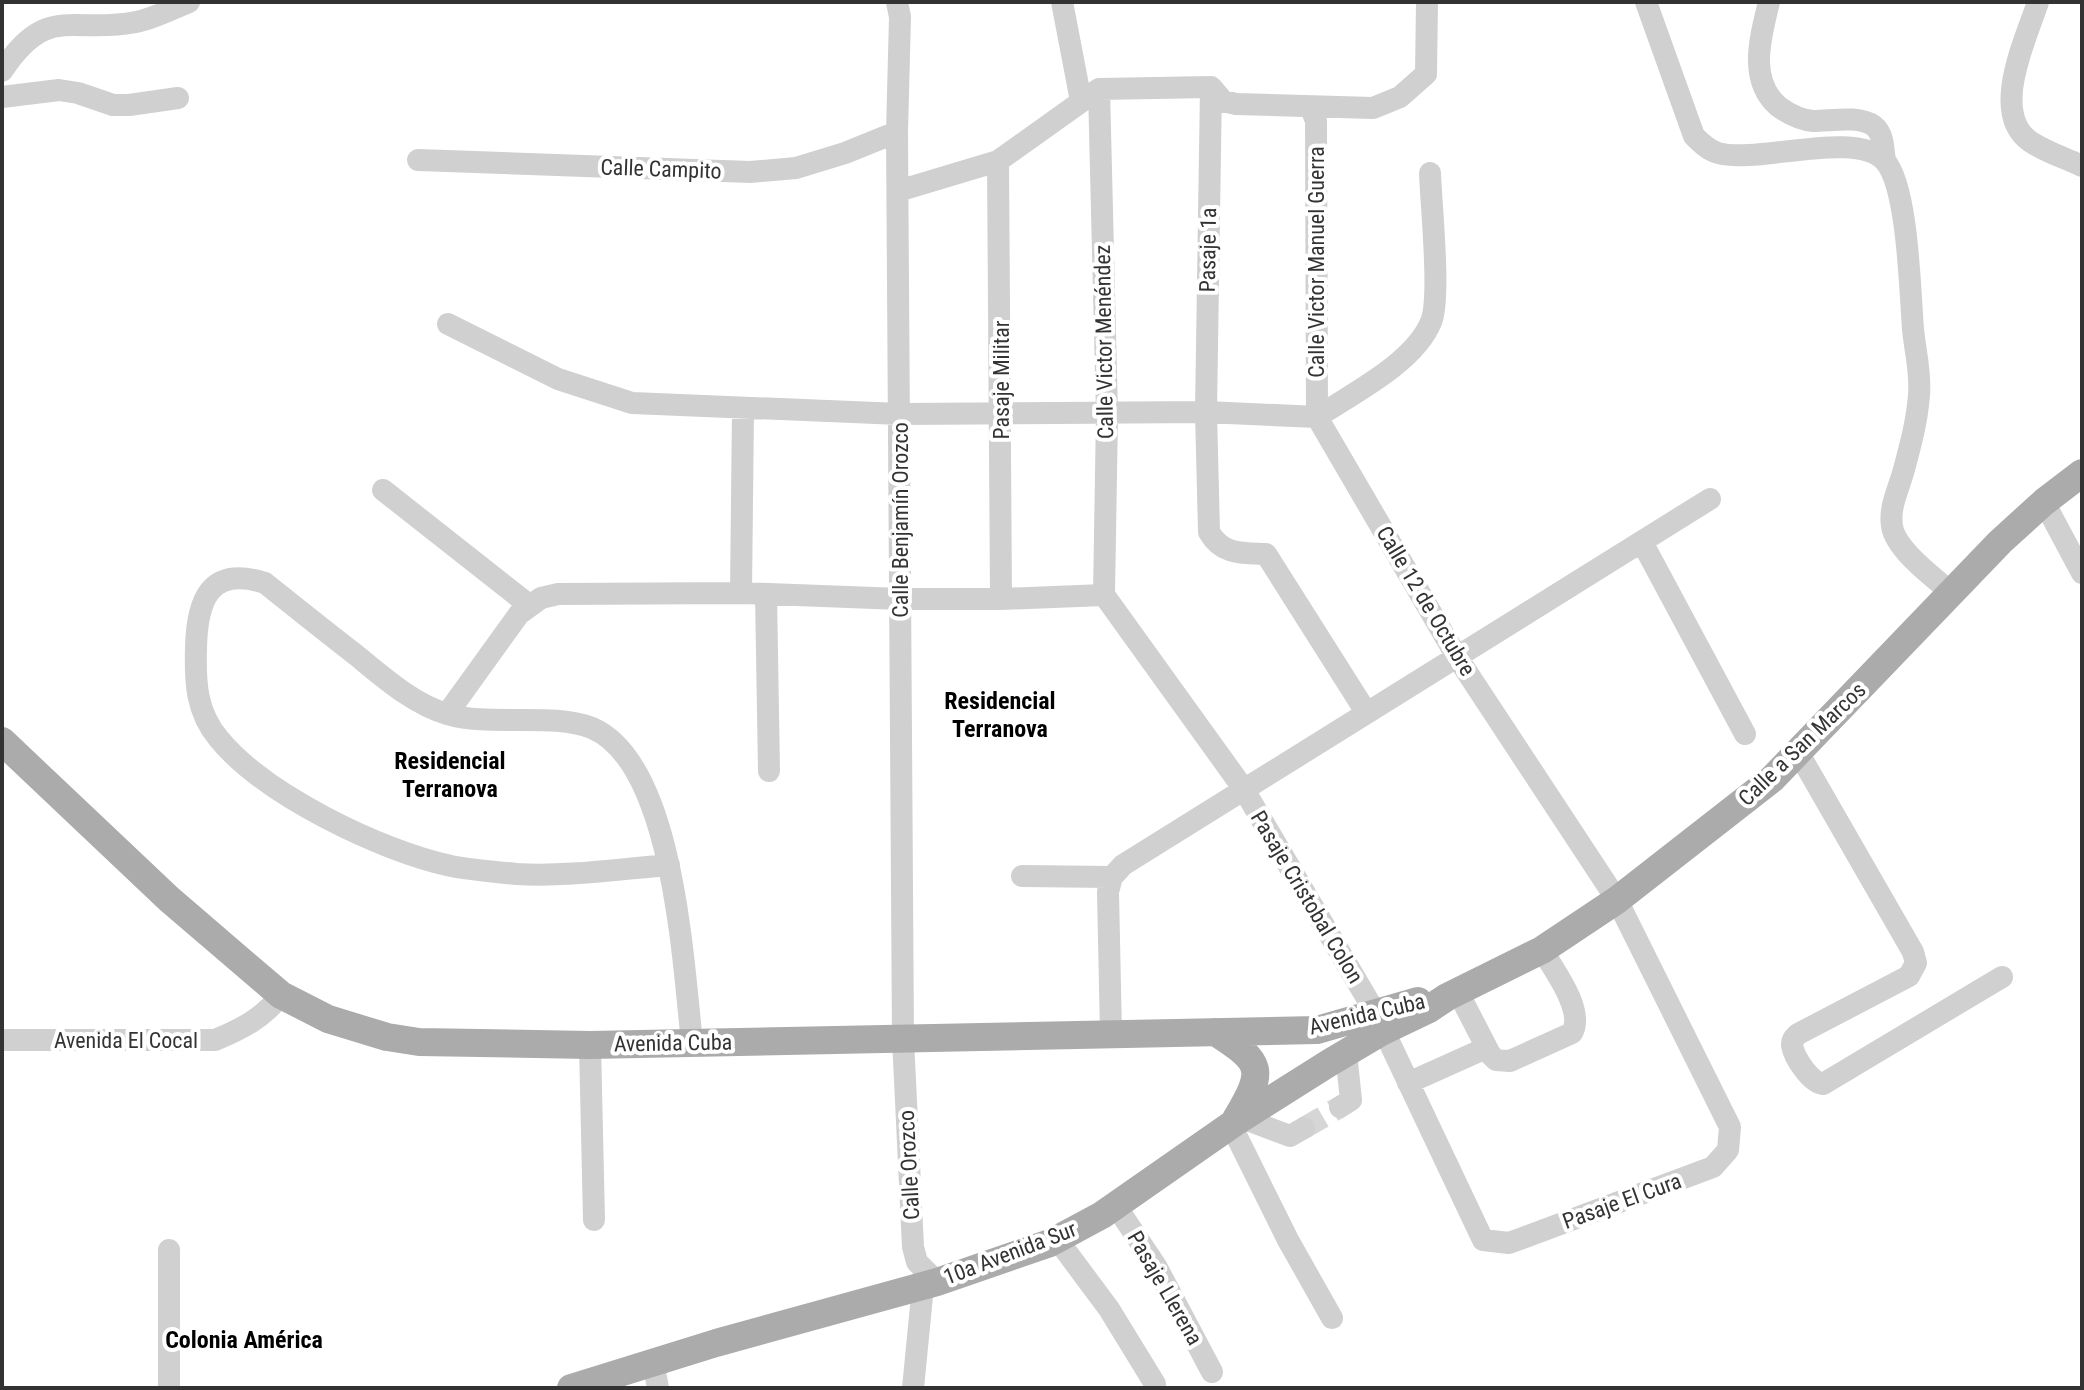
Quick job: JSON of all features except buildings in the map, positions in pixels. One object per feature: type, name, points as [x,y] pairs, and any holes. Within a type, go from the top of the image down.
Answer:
[{"type":"main road","name":"Calle a San Marcos","points":[[1452,994],[1542,950],[1617,900],[1772,779],[2000,542],[2082,473]]},
{"type":"main road","name":"Avenida Cuba","points":[[2,741],[169,899],[281,995],[328,1019],[387,1037],[477,1045],[590,1045],[1317,1030],[1379,1022],[1452,994]]},
{"type":"main road","name":"10a Avenida Sur","points":[[571,1388],[656,1375],[988,1266],[1057,1239],[1116,1206],[1236,1122],[1346,1053],[1379,1022]]},
{"type":"main road","points":[[1215,1032],[1242,1049],[1254,1065],[1255,1087],[1236,1122]]},
{"type":"street","points":[[2,71],[17,49],[39,31],[72,24],[137,22],[189,2]]},
{"type":"street","name":"Calle Benjamín Orozco","points":[[897,2],[900,17],[897,132],[903,1039]]},
{"type":"street","name":"Calle Victor Menéndez","points":[[1062,2],[1090,95],[1107,414],[1104,595]]},
{"type":"street","points":[[898,191],[998,161],[1090,95],[1211,87],[1223,101],[1236,104],[1373,108],[1400,97],[1426,74],[1427,2]]},
{"type":"street","points":[[1646,2],[1694,136],[1705,147],[1728,155],[1845,147],[1871,152],[1885,161],[1893,173],[1902,210],[1919,366],[1919,394],[1913,433],[1892,509],[1892,528],[1909,555],[1952,593]]},
{"type":"street","points":[[1769,2],[1758,65],[1764,88],[1789,115],[1809,121],[1862,121],[1874,126],[1881,134],[1885,161]]},
{"type":"street","points":[[2038,2],[2013,80],[2011,108],[2016,128],[2029,141],[2082,166]]},
{"type":"street","name":"Pasaje 1a","points":[[1211,87],[1206,412],[1209,532],[1215,543],[1228,551],[1266,554],[1366,712]]},
{"type":"street","points":[[2,97],[59,90],[113,105],[178,98]]},
{"type":"street","name":"Calle Victor Manuel Guerra","points":[[1311,108],[1316,121],[1317,417]]},
{"type":"street","name":"Calle Campito","points":[[418,160],[750,172],[796,168],[897,132]]},
{"type":"street","name":"Pasaje Militar","points":[[998,161],[1001,599]]},
{"type":"street","points":[[448,324],[558,379],[632,403],[900,414],[1206,412],[1317,417],[1413,350],[1433,319],[1435,297],[1430,173]]},
{"type":"street","points":[[741,593],[743,409]]},
{"type":"street","name":"Calle 12 de Octubre","points":[[1317,417],[1457,657],[1617,900],[1730,1127],[1728,1150]]},
{"type":"street","points":[[383,490],[529,605]]},
{"type":"street","points":[[1111,1034],[1108,892],[1112,877],[1123,865],[1710,499]]},
{"type":"street","points":[[2044,502],[2082,573]]},
{"type":"street","points":[[1642,542],[1745,734]]},
{"type":"street","points":[[669,865],[520,874],[450,865],[378,842],[308,808],[245,765],[219,740],[204,718],[197,698],[195,674],[197,619],[202,601],[210,588],[225,581],[240,577],[265,583],[392,684],[447,714],[572,723],[592,728],[607,738],[637,770],[654,811],[669,865],[676,902],[692,1042]]},
{"type":"street","points":[[447,714],[519,614],[541,598],[558,594],[741,593],[901,599],[1104,595]]},
{"type":"street","points":[[766,594],[769,771]]},
{"type":"street","name":"Pasaje Cristobal Colon","points":[[1104,595],[1243,788],[1379,1022],[1483,1240],[1509,1243]]},
{"type":"street","points":[[1798,752],[1913,952],[1916,963],[1909,976],[1798,1034],[1792,1046],[1810,1078],[1815,1083],[1823,1084],[2002,977]]},
{"type":"street","points":[[1022,876],[1112,877]]},
{"type":"street","points":[[1452,994],[1496,1060],[1510,1061],[1572,1033],[1576,1026],[1570,998],[1542,950]]},
{"type":"street","name":"Avenida El Cocal","points":[[2,1040],[215,1040],[240,1030],[268,1013],[281,995]]},
{"type":"street","name":"Calle Orozco","points":[[903,1039],[913,1247],[917,1262],[930,1284]]},
{"type":"street","points":[[590,1045],[594,1220]]},
{"type":"street","points":[[1408,1083],[1486,1048]]},
{"type":"street","points":[[1340,1107],[1351,1100],[1346,1053]]},
{"type":"street","points":[[1236,1122],[1290,1136],[1304,1128]]},
{"type":"street","points":[[1236,1122],[1288,1240],[1332,1318]]},
{"type":"street","name":"Pasaje El Cura","points":[[1509,1243],[1713,1167],[1728,1150]]},
{"type":"street","name":"Pasaje Llerena","points":[[1116,1206],[1156,1266],[1212,1372]]},
{"type":"street","points":[[1057,1239],[1109,1309],[1155,1384]]},
{"type":"street","points":[[169,1250],[169,1388]]},
{"type":"street","points":[[913,1388],[930,1284]]},
{"type":"tunnel","points":[[1304,1128],[1340,1107]]},
{"type":"district","name":"Residencial Terranova","points":[[1000,715]]},
{"type":"district","name":"Residencial Terranova","points":[[450,775]]},
{"type":"district","name":"Colonia América","points":[[244,1340]]}]
